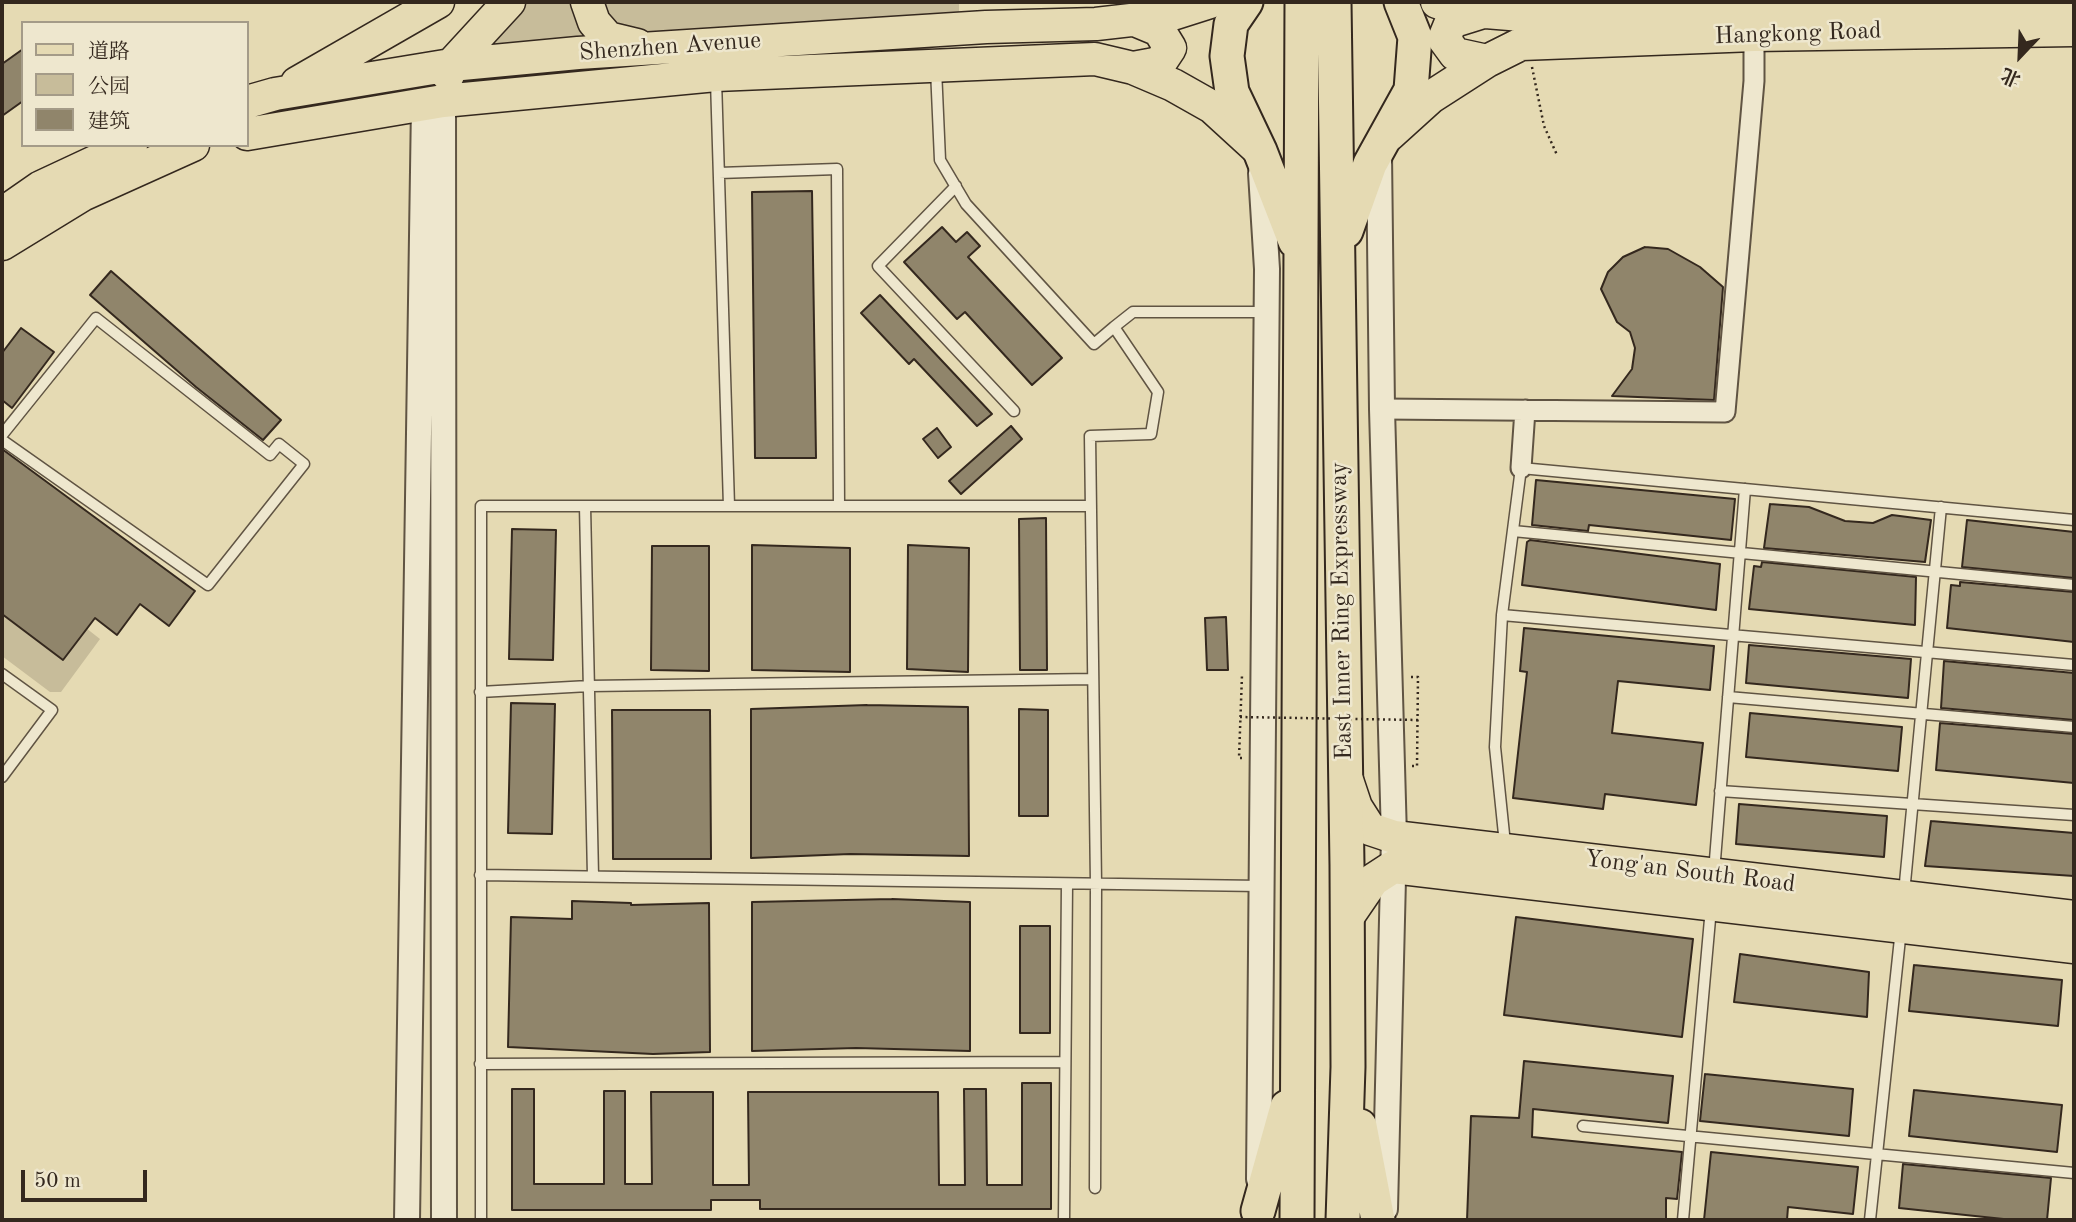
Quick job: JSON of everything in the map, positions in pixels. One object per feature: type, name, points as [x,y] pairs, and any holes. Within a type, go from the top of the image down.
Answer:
[{"type":"highway","points":[[1246,2],[1231,23],[1227,56],[1232,92],[1260,151],[1300,253]]},
{"type":"highway","name":"East Inner Ring Expressway","points":[[1297,1220],[1300,1061],[1302,2]]},
{"type":"highway","name":"East Inner Ring Expressway","points":[[1334,2],[1347,918],[1348,1067],[1343,1220]]},
{"type":"highway","points":[[1337,256],[1370,164],[1411,90],[1415,37],[1401,2]]},
{"type":"highway","points":[[1258,1215],[1300,1061]]},
{"type":"highway","points":[[1348,1067],[1378,1220]]},
{"type":"main road","points":[[261,98],[438,2]]},
{"type":"main road","points":[[434,103],[441,67],[484,2]]},
{"type":"main road","points":[[441,67],[509,2]]},
{"type":"main road","points":[[587,2],[594,22],[608,38],[656,49]]},
{"type":"main road","name":"Shenzhen Avenue","points":[[261,98],[441,67],[656,49],[986,27],[1096,24],[1166,16],[1210,2]]},
{"type":"main road","points":[[1383,143],[1431,97],[1524,34],[1483,12],[1461,10],[1437,2]]},
{"type":"main road","name":"Hangkong Road","points":[[1524,34],[1973,2],[2074,2]]},
{"type":"main road","points":[[1483,12],[1451,22],[1444,39],[1455,54],[1487,61]]},
{"type":"main road","points":[[1133,68],[1160,63],[1170,48],[1159,30],[1135,19]]},
{"type":"main road","name":"Hangkong Road","points":[[1524,34],[2074,30]]},
{"type":"main road","name":"Shenzhen Avenue","points":[[248,134],[434,103],[716,75],[1095,59],[1133,68],[1173,85],[1212,107],[1260,151]]},
{"type":"main road","points":[[2,214],[41,187],[127,147]]},
{"type":"main road","points":[[2,244],[82,195],[189,147]]},
{"type":"main road","name":"Yong'an South Road","points":[[1344,771],[1356,807],[1370,829],[1393,852],[1903,912],[2074,917]]},
{"type":"main road","points":[[1347,918],[1393,852]]},
{"type":"main road","name":"Yong'an South Road","points":[[1903,912],[2074,947]]},
{"type":"street","points":[[1382,409],[1725,412],[1754,82],[1754,34]]},
{"type":"street","points":[[407,1220],[434,103]]},
{"type":"street","points":[[434,103],[444,1220]]},
{"type":"street","points":[[1383,143],[1382,409],[1393,852],[1385,1220]]},
{"type":"street","points":[[1258,1215],[1267,312],[1260,151]]},
{"type":"street","points":[[1521,468],[1525,410]]},
{"type":"lane","points":[[935,65],[940,160],[966,204],[1094,344],[1133,312],[1267,312]]},
{"type":"lane","points":[[716,75],[729,506]]},
{"type":"lane","points":[[719,173],[837,169],[839,506]]},
{"type":"lane","points":[[956,186],[878,266],[1014,411]]},
{"type":"lane","points":[[2,435],[96,318],[270,455],[279,444],[304,464],[208,585],[2,440]]},
{"type":"lane","points":[[1095,1188],[1097,884],[1090,436],[1151,435],[1158,391],[1114,327]]},
{"type":"lane","points":[[1508,866],[1496,747],[1502,615],[1521,468],[2074,520]]},
{"type":"lane","points":[[1683,1220],[1745,489]]},
{"type":"lane","points":[[481,1220],[481,506],[1091,506]]},
{"type":"lane","points":[[585,506],[593,876]]},
{"type":"lane","points":[[1870,1220],[1903,912],[1941,507]]},
{"type":"lane","points":[[1513,531],[2074,585]]},
{"type":"lane","points":[[1502,615],[2074,665]]},
{"type":"lane","points":[[2,674],[52,710],[2,777]]},
{"type":"lane","points":[[480,692],[589,686],[1093,679]]},
{"type":"lane","points":[[1728,697],[2074,727]]},
{"type":"lane","points":[[1720,791],[2074,815]]},
{"type":"lane","points":[[480,875],[1261,886]]},
{"type":"lane","points":[[1064,1220],[1067,884]]},
{"type":"lane","points":[[480,1064],[1065,1062]]},
{"type":"lane","points":[[1583,1126],[2074,1173]]},
{"type":"path","points":[[1524,34],[1545,126],[1557,155]]},
{"type":"path","points":[[1239,758],[1241,675]]},
{"type":"path","points":[[1417,766],[1419,677]]},
{"type":"path","points":[[1240,717],[1418,720]]},
{"type":"green space","points":[[509,2],[959,2],[959,29],[451,65]]},
{"type":"green space","points":[[2,562],[100,639],[61,692],[50,692],[2,656]]},
{"type":"building","points":[[21,50],[21,102],[2,116],[2,64]]},
{"type":"building","points":[[812,191],[816,458],[755,458],[752,192]]},
{"type":"building","points":[[942,227],[956,242],[967,232],[980,246],[968,257],[1062,358],[1032,385],[965,312],[957,319],[904,262]]},
{"type":"building","points":[[1645,247],[1668,249],[1700,267],[1723,287],[1714,400],[1612,396],[1632,369],[1635,348],[1630,332],[1617,322],[1601,289],[1608,272],[1623,257]]},
{"type":"building","points":[[111,271],[281,420],[263,440],[196,387],[90,295]]},
{"type":"building","points":[[880,295],[992,414],[977,426],[914,359],[909,364],[861,313]]},
{"type":"building","points":[[21,328],[54,352],[12,408],[2,400],[2,353]]},
{"type":"building","points":[[1011,426],[1022,439],[961,494],[949,481]]},
{"type":"building","points":[[937,428],[951,447],[938,458],[923,439]]},
{"type":"building","points":[[2,449],[195,591],[169,626],[140,604],[117,635],[95,618],[63,660],[2,614]]},
{"type":"building","points":[[1536,480],[1735,499],[1731,540],[1589,525],[1588,531],[1532,525]]},
{"type":"building","points":[[1770,504],[1809,507],[1845,521],[1873,523],[1892,515],[1931,520],[1925,562],[1764,548]]},
{"type":"building","points":[[1046,518],[1047,670],[1020,670],[1019,519]]},
{"type":"building","points":[[1967,520],[2074,532],[2074,578],[1962,567]]},
{"type":"building","points":[[512,529],[556,530],[553,660],[509,659]]},
{"type":"building","points":[[1530,540],[1720,564],[1716,610],[1522,585],[1527,542]]},
{"type":"building","points":[[752,545],[850,548],[850,672],[752,670]]},
{"type":"building","points":[[908,545],[969,548],[968,672],[907,669]]},
{"type":"building","points":[[652,546],[709,546],[709,671],[651,670]]},
{"type":"building","points":[[1762,562],[1916,577],[1915,625],[1749,609],[1754,566],[1761,567]]},
{"type":"building","points":[[1960,582],[2074,592],[2074,642],[1947,628],[1951,585],[1960,586]]},
{"type":"building","points":[[1226,617],[1228,670],[1207,670],[1205,618]]},
{"type":"building","points":[[1524,628],[1714,646],[1710,690],[1618,681],[1612,733],[1703,743],[1696,805],[1605,794],[1603,809],[1513,798],[1527,672],[1520,671]]},
{"type":"building","points":[[1749,645],[1911,659],[1908,698],[1746,683]]},
{"type":"building","points":[[1944,661],[2074,673],[2074,720],[1941,708]]},
{"type":"building","points":[[511,703],[555,704],[552,834],[508,833]]},
{"type":"building","points":[[867,705],[968,707],[969,856],[850,854],[751,858],[751,709]]},
{"type":"building","points":[[1019,709],[1048,710],[1048,816],[1019,816]]},
{"type":"building","points":[[612,710],[710,710],[711,859],[613,859]]},
{"type":"building","points":[[1750,713],[1902,727],[1898,771],[1746,757]]},
{"type":"building","points":[[1940,723],[2074,734],[2074,783],[1936,770]]},
{"type":"building","points":[[1739,804],[1887,816],[1884,857],[1736,844]]},
{"type":"building","points":[[1931,821],[2074,833],[2074,876],[1925,866]]},
{"type":"building","points":[[892,899],[970,902],[970,1051],[856,1048],[752,1051],[752,902]]},
{"type":"building","points":[[572,901],[631,905],[709,903],[710,1052],[653,1054],[508,1047],[511,917],[572,919]]},
{"type":"building","points":[[1516,917],[1693,939],[1682,1037],[1504,1015]]},
{"type":"building","points":[[1020,926],[1050,926],[1050,1033],[1020,1033]]},
{"type":"building","points":[[1740,954],[1869,972],[1867,1017],[1734,1002]]},
{"type":"building","points":[[1914,965],[2062,980],[2058,1026],[1909,1011]]},
{"type":"building","points":[[1524,1061],[1673,1076],[1668,1123],[1533,1109],[1532,1137],[1682,1152],[1677,1199],[1666,1198],[1666,1220],[1467,1220],[1471,1116],[1519,1118]]},
{"type":"building","points":[[1705,1074],[1853,1089],[1849,1136],[1700,1121]]},
{"type":"building","points":[[1022,1083],[1051,1083],[1051,1209],[760,1209],[760,1200],[711,1200],[711,1210],[512,1210],[512,1089],[534,1089],[534,1184],[604,1184],[604,1091],[625,1091],[625,1184],[652,1184],[651,1092],[713,1092],[713,1185],[749,1185],[748,1092],[938,1092],[939,1185],[965,1185],[964,1089],[986,1089],[987,1185],[1022,1185]]},
{"type":"building","points":[[1914,1090],[2062,1105],[2057,1152],[1909,1136]]},
{"type":"building","points":[[1711,1152],[1858,1167],[1853,1214],[1788,1207],[1787,1220],[1704,1220]]},
{"type":"building","points":[[1903,1164],[2051,1178],[2047,1220],[2013,1220],[1899,1208]]}]
